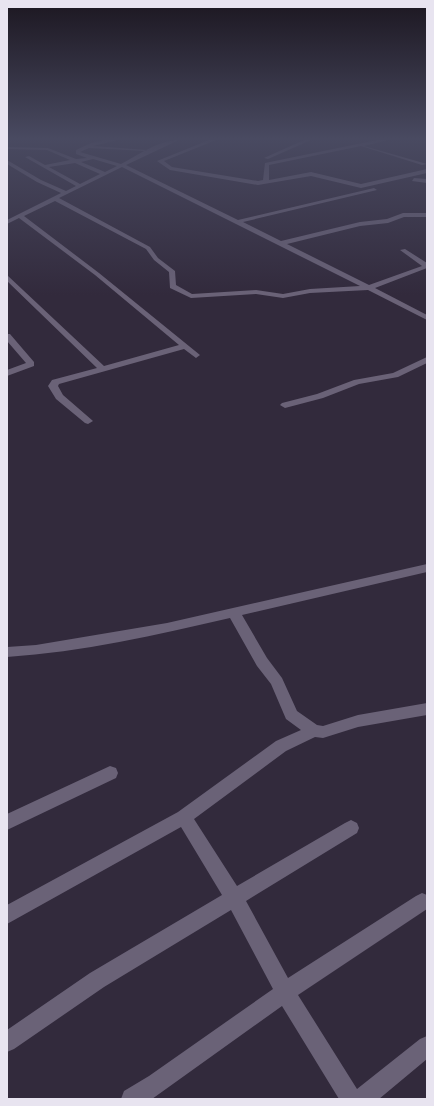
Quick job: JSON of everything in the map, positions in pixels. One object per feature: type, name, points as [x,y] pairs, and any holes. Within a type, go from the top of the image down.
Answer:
[{"type":"street","points":[[7,221],[64,192]]},
{"type":"street","points":[[7,221],[21,217],[70,192]]},
{"type":"street","points":[[176,192],[281,243],[427,318]]},
{"type":"street","points":[[237,222],[365,192]]},
{"type":"street","points":[[56,199],[148,248],[156,259],[172,271],[172,284],[185,294],[196,296],[256,292],[287,296],[310,291],[369,288],[427,266]]},
{"type":"street","points":[[278,205],[286,204]]},
{"type":"street","points":[[224,215],[232,214]]},
{"type":"street","points":[[281,243],[360,224],[388,221],[403,215],[427,215]]},
{"type":"street","points":[[21,217],[97,274],[196,355]]},
{"type":"street","points":[[403,250],[427,266]]},
{"type":"street","points":[[7,276],[102,368]]},
{"type":"street","points":[[7,336],[31,364],[7,374]]},
{"type":"street","points":[[88,421],[59,397],[53,384],[58,380],[185,346]]},
{"type":"street","points":[[285,405],[320,396],[357,382],[395,375],[427,360]]},
{"type":"street","points":[[7,652],[36,650],[135,635],[427,568]]},
{"type":"street","points":[[233,612],[262,662],[277,682],[291,714],[314,731]]},
{"type":"street","points":[[7,915],[184,817],[281,746],[314,731],[331,730],[358,721],[427,709]]},
{"type":"street","points":[[7,822],[110,773]]},
{"type":"street","points":[[184,817],[235,899],[285,992],[351,1099]]},
{"type":"street","points":[[7,1042],[97,980],[352,828]]},
{"type":"street","points":[[132,1099],[157,1084],[285,992],[422,902]]},
{"type":"street","points":[[362,1099],[427,1046]]}]
